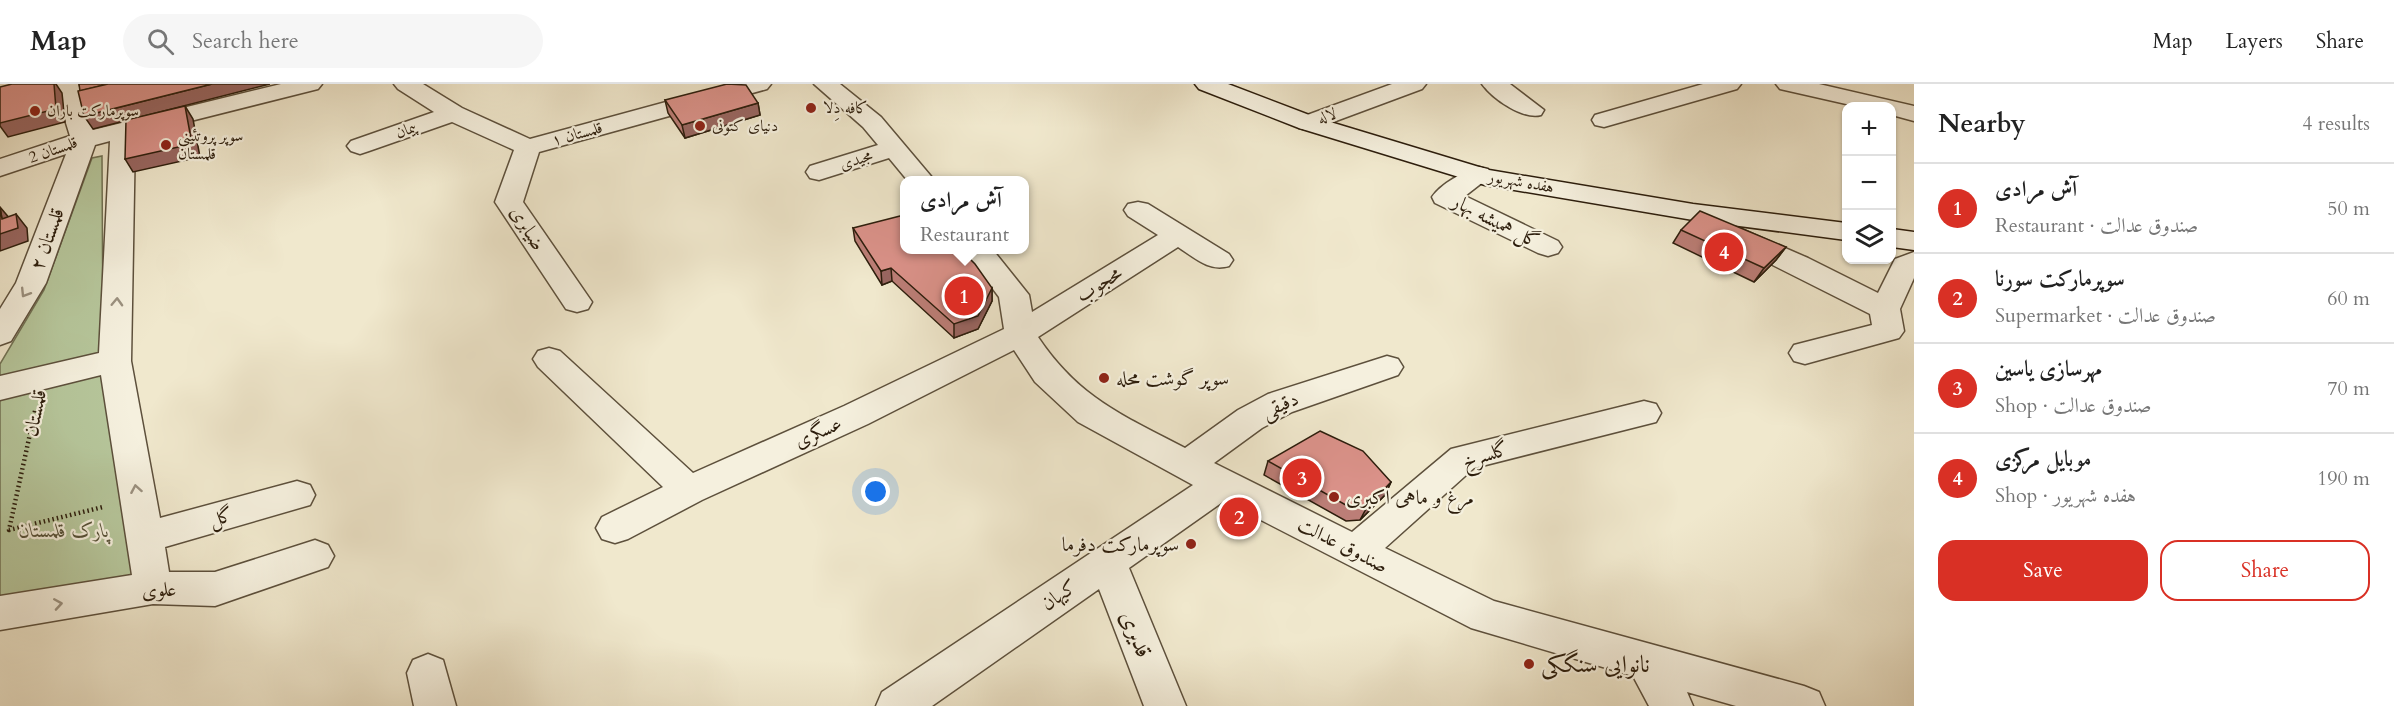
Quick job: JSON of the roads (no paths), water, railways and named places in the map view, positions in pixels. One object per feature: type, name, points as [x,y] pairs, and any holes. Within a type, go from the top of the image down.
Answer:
[{"type":"street","name":"قلمستان 2","points":[[0,168],[84,140],[66,84]]},
{"type":"street","points":[[84,140],[310,84]]},
{"type":"street","name":"قلمستان ۱","points":[[406,84],[453,113],[528,147],[759,84]]},
{"type":"street","name":"هفده شهریور","points":[[1207,84],[1308,123],[1479,175],[1677,210],[1842,231]]},
{"type":"street","name":"لاله","points":[[1308,123],[1414,84]]},
{"type":"street","points":[[1494,84],[1532,110]]},
{"type":"street","points":[[1604,120],[1729,84]]},
{"type":"street","points":[[1788,84],[1867,102]]},
{"type":"street","points":[[838,86],[918,176]]},
{"type":"street","points":[[1896,109],[1914,114]]},
{"type":"street","name":"پیمان","points":[[360,146],[453,113]]},
{"type":"street","points":[[123,131],[115,361],[153,588]]},
{"type":"street","name":"قلمستان ۲","points":[[0,333],[31,283],[84,140]]},
{"type":"street","name":"ضیابری","points":[[528,147],[509,202],[577,302]]},
{"type":"street","name":"مجیدی","points":[[819,172],[894,148]]},
{"type":"street","name":"گل همیشه بهار","points":[[1479,175],[1444,197],[1548,247]]},
{"type":"street","points":[[1138,210],[1219,260]]},
{"type":"street","points":[[1677,210],[1798,264],[1885,309]]},
{"type":"street","name":"محجوب","points":[[1020,334],[1178,234]]},
{"type":"street","points":[[1896,239],[1914,241]]},
{"type":"street","name":"صندوق عدالت","points":[[982,254],[1014,295],[1020,334],[1046,374],[1090,413],[1222,484],[1485,616],[1804,706]]},
{"type":"street","points":[[1804,353],[1888,331],[1885,309],[1905,266],[1914,261]]},
{"type":"street","name":"عسگری","points":[[615,528],[689,490],[856,415],[1020,334]]},
{"type":"street","points":[[549,358],[689,490]]},
{"type":"street","points":[[0,388],[115,361]]},
{"type":"street","name":"دقیقی","points":[[1186,465],[1250,419],[1280,403],[1387,367]]},
{"type":"street","name":"گلسرخ","points":[[1355,552],[1462,458],[1644,413]]},
{"type":"street","name":"کیهان","points":[[897,706],[1222,484]]},
{"type":"street","name":"گل","points":[[144,538],[297,495]]},
{"type":"street","name":"علوی","points":[[0,613],[153,588],[215,589],[315,556]]},
{"type":"street","name":"قدیری","points":[[1107,562],[1165,706]]},
{"type":"street","points":[[1646,661],[1672,706]]},
{"type":"place","name":"کافه دِلا","points":[[811,108]]},
{"type":"place","name":"سوپرمارکت باران","points":[[35,111]]},
{"type":"place","name":"دنیای کتونی","points":[[700,126]]},
{"type":"place","name":"سوپر پروتئینی قلمستان","points":[[166,145]]},
{"type":"place","name":"موبایل مرکزی","points":[[1724,252]]},
{"type":"place","name":"آش مرادی","points":[[964,296]]},
{"type":"place","name":"سوپر گوشت محله","points":[[1104,378]]},
{"type":"place","name":"مهرسازی یاسین","points":[[1302,478]]},
{"type":"place","name":"مرغ و ماهی اکبری","points":[[1334,497]]},
{"type":"place","name":"سوپرمارکت سورنا","points":[[1239,517]]},
{"type":"place","name":"سوپرمارکت دفرما","points":[[1191,544]]},
{"type":"place","name":"نانوایی سنگکی","points":[[1529,664]]},
{"type":"park label","name":"پارک قلمستان","points":[[64,530]]}]
